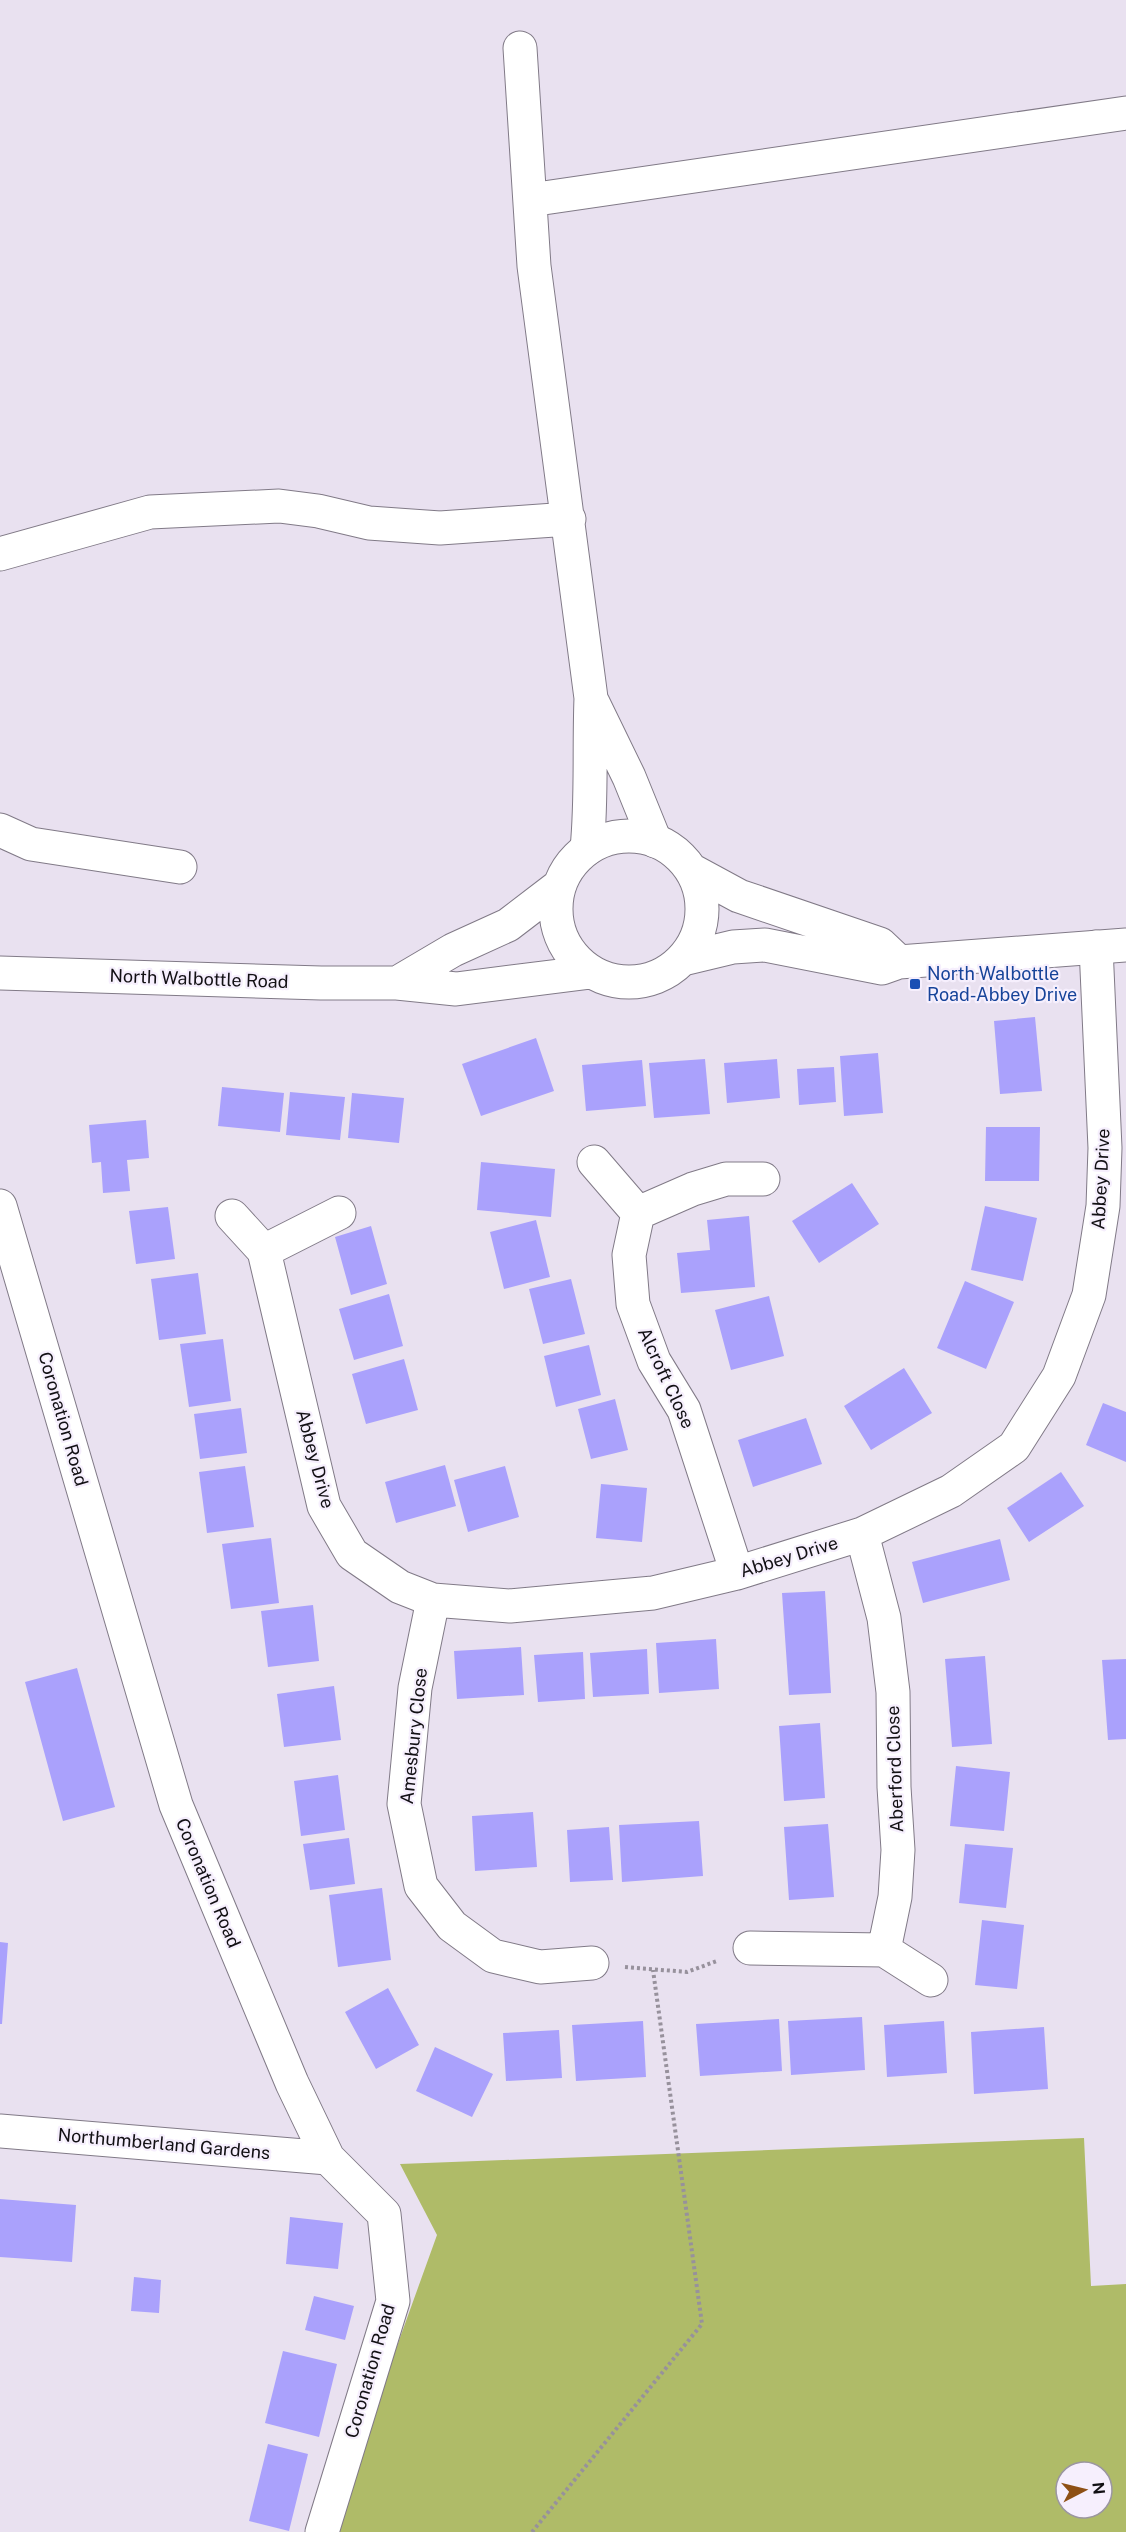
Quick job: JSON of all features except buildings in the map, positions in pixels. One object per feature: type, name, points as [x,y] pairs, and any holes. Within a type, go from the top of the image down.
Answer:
[{"type":"street","points":[[520,48],[534,266],[591,698],[590,815],[587,849]]},
{"type":"street","points":[[530,200],[1126,113]]},
{"type":"street","points":[[0,554],[150,512],[279,506],[318,511],[369,523],[440,528],[569,519]]},
{"type":"street","points":[[591,698],[629,777],[655,841]]},
{"type":"street","points":[[0,830],[31,844],[180,867]]},
{"type":"street","name":"North Walbottle Road","points":[[632,836],[655,841],[676,852],[691,870],[700,892],[702,915],[696,938],[683,959],[663,975],[639,982],[615,981],[591,972],[572,956],[560,934],[556,910],[559,886],[570,865],[587,849],[609,839],[632,836]]},
{"type":"street","name":"North Walbottle Road","points":[[691,870],[739,896],[880,944],[899,962]]},
{"type":"street","name":"North Walbottle Road","points":[[397,983],[453,950],[508,925],[559,886]]},
{"type":"street","name":"North Walbottle Road","points":[[683,959],[733,947],[765,945],[882,968],[899,962],[1111,946]]},
{"type":"street","name":"Abbey Drive","points":[[232,1216],[264,1251],[324,1506],[352,1554],[400,1587],[433,1600],[510,1606],[653,1593],[737,1573],[862,1533],[951,1491],[1014,1448],[1059,1376],[1089,1295],[1114,1208],[1105,1148],[1111,946]]},
{"type":"street","name":"North Walbottle Road","points":[[0,973],[321,983],[397,983],[456,989],[591,972]]},
{"type":"street","points":[[594,1162],[638,1213],[693,1189],[726,1179],[763,1179]]},
{"type":"street","name":"Coronation Road","points":[[0,1206],[176,1805],[292,2083],[328,2158],[384,2214],[393,2301],[322,2532]]},
{"type":"street","points":[[264,1251],[339,1213]]},
{"type":"street","name":"Alcroft Close","points":[[638,1213],[629,1255],[633,1304],[654,1361],[684,1410],[737,1573]]},
{"type":"street","name":"Aberford Close","points":[[862,1533],[884,1618],[893,1692],[894,1787],[898,1850],[895,1897],[884,1950]]},
{"type":"street","name":"Amesbury Close","points":[[433,1600],[415,1688],[404,1804],[421,1886],[452,1926],[493,1956],[540,1967],[592,1963]]},
{"type":"street","points":[[750,1948],[884,1950],[931,1980]]},
{"type":"street","name":"Northumberland Gardens","points":[[0,2131],[328,2158]]},
{"type":"path","points":[[592,1963],[687,1972],[750,1948]]},
{"type":"path","points":[[532,2532],[702,2324],[653,1970]]},
{"type":"green space","points":[[1084,2138],[1091,2286],[1126,2284],[1126,2532],[330,2532],[437,2235],[400,2164]]},
{"type":"place","name":"North Walbottle Road-Abbey Drive","points":[[915,984]]}]
